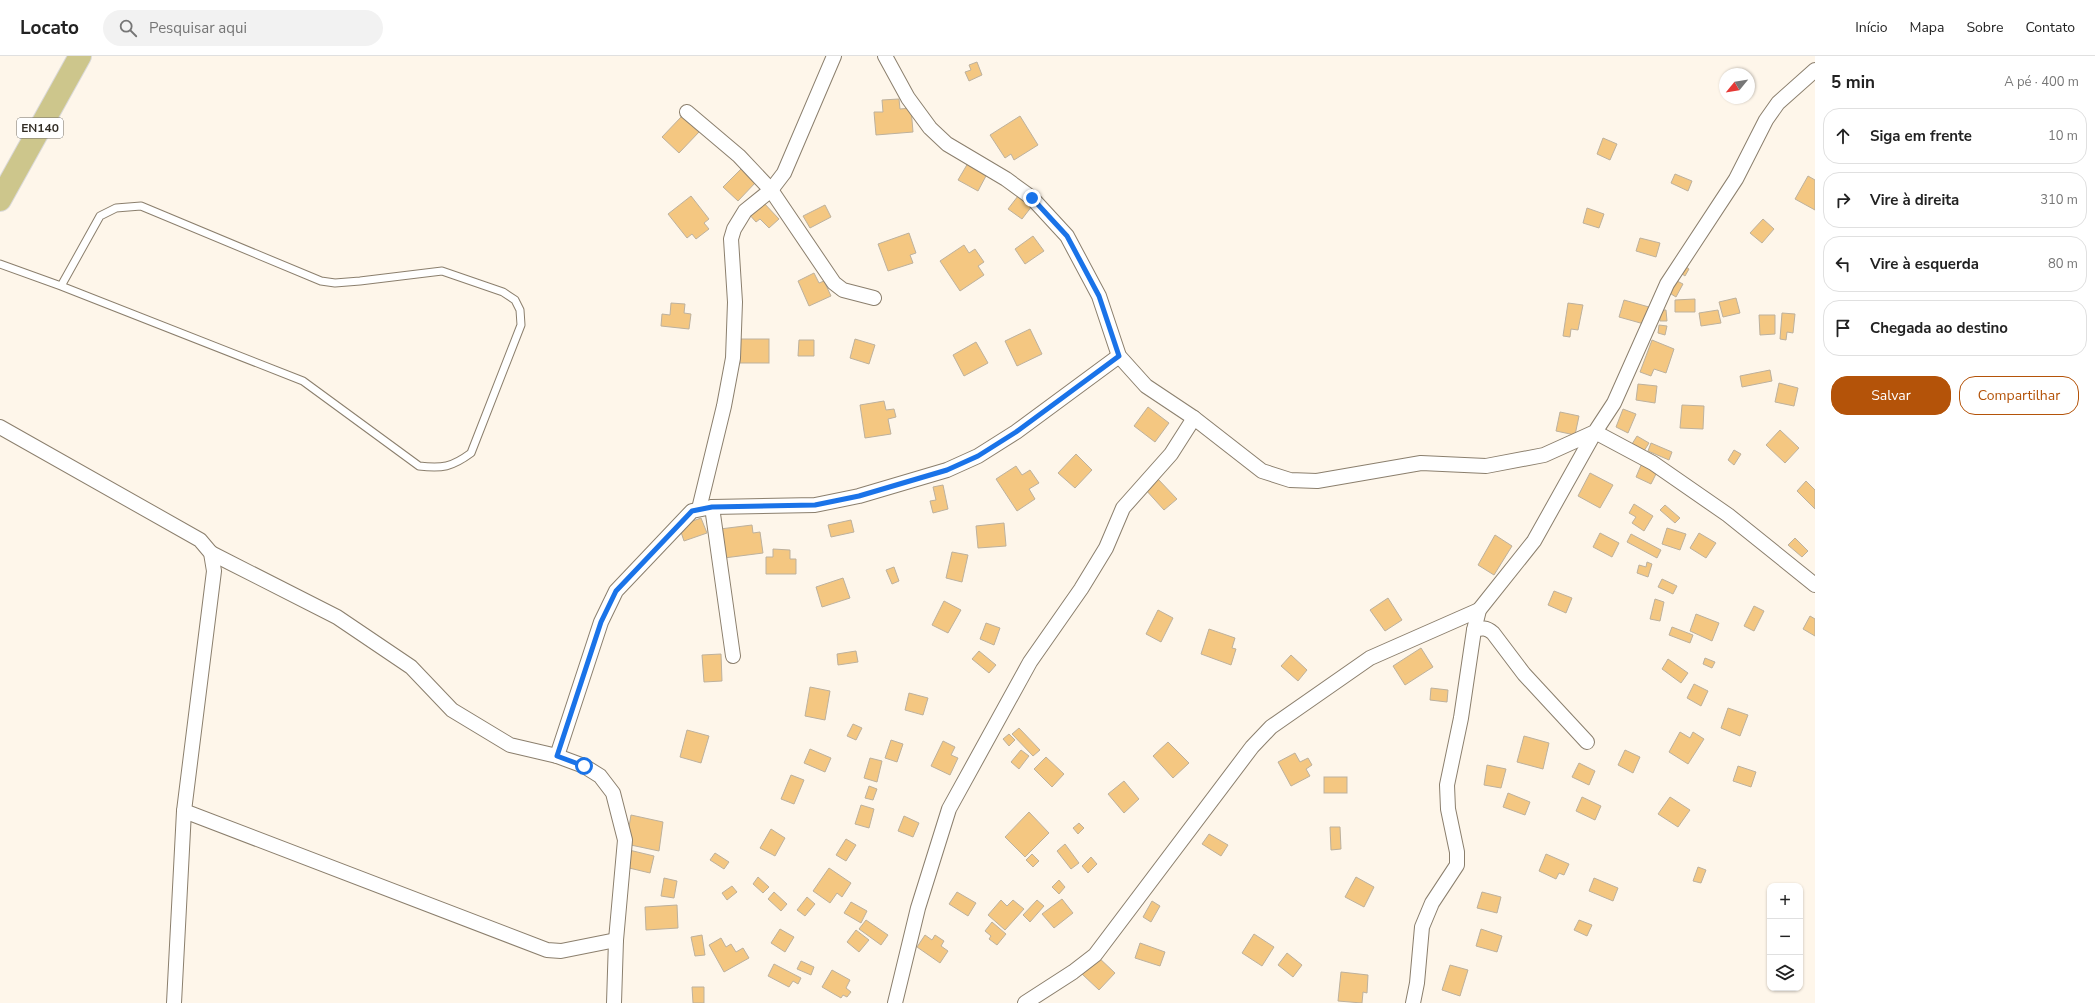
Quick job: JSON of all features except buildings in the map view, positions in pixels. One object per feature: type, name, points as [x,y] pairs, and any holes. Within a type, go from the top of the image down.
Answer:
[{"type":"main road","name":"EN140","points":[[0,200],[80,56]]},
{"type":"street","points":[[733,656],[706,508],[733,358],[735,302],[731,239],[734,229],[744,211],[771,190],[784,173],[834,56]]},
{"type":"street","points":[[886,56],[908,98],[930,128],[947,144],[1006,179],[1032,198],[1067,236],[1099,296],[1119,356],[1146,386],[1194,418],[1262,472],[1290,480],[1310,481],[1350,476],[1421,463],[1486,466],[1544,455],[1595,432]]},
{"type":"street","points":[[1413,1003],[1417,983],[1422,927],[1432,903],[1457,865],[1458,852],[1448,809],[1447,785],[1461,718],[1474,630],[1479,610],[1534,541],[1595,432],[1614,403],[1667,284],[1736,179],[1766,120],[1778,103],[1815,70]]},
{"type":"street","points":[[687,112],[739,156],[771,190],[834,283],[843,290],[874,298]]},
{"type":"street","points":[[557,756],[601,622],[616,591],[692,511],[706,508],[815,505],[859,496],[947,470],[978,456],[1016,432],[1119,356]]},
{"type":"street","points":[[896,1003],[918,908],[949,809],[1030,662],[1081,589],[1106,548],[1123,508],[1171,454],[1194,418]]},
{"type":"street","points":[[0,427],[200,540],[211,553],[337,617],[411,667],[452,710],[510,745],[557,756],[584,766],[600,776],[613,793],[625,840],[616,940],[614,1003]]},
{"type":"street","points":[[1595,432],[1653,463],[1728,516],[1815,585]]},
{"type":"street","points":[[174,1003],[184,811],[214,571],[211,553]]},
{"type":"street","points":[[1025,1003],[1074,972],[1095,955],[1252,747],[1271,727],[1370,658],[1479,610]]},
{"type":"street","points":[[1474,630],[1482,628],[1489,629],[1524,674],[1587,742]]},
{"type":"street","points":[[184,811],[547,950],[561,950],[616,940]]},
{"type":"lane","points":[[0,264],[61,286],[303,381],[419,466],[437,469],[456,464],[471,453],[521,325],[520,310],[515,300],[503,292],[442,271],[360,281],[321,282],[141,206],[116,208],[100,216],[61,286]]},
{"type":"route","points":[[584,766],[557,756],[601,622],[616,591],[692,511],[712,507],[815,505],[859,496],[947,470],[978,456],[1016,432],[1119,356],[1099,296],[1067,236],[1032,198]]}]
